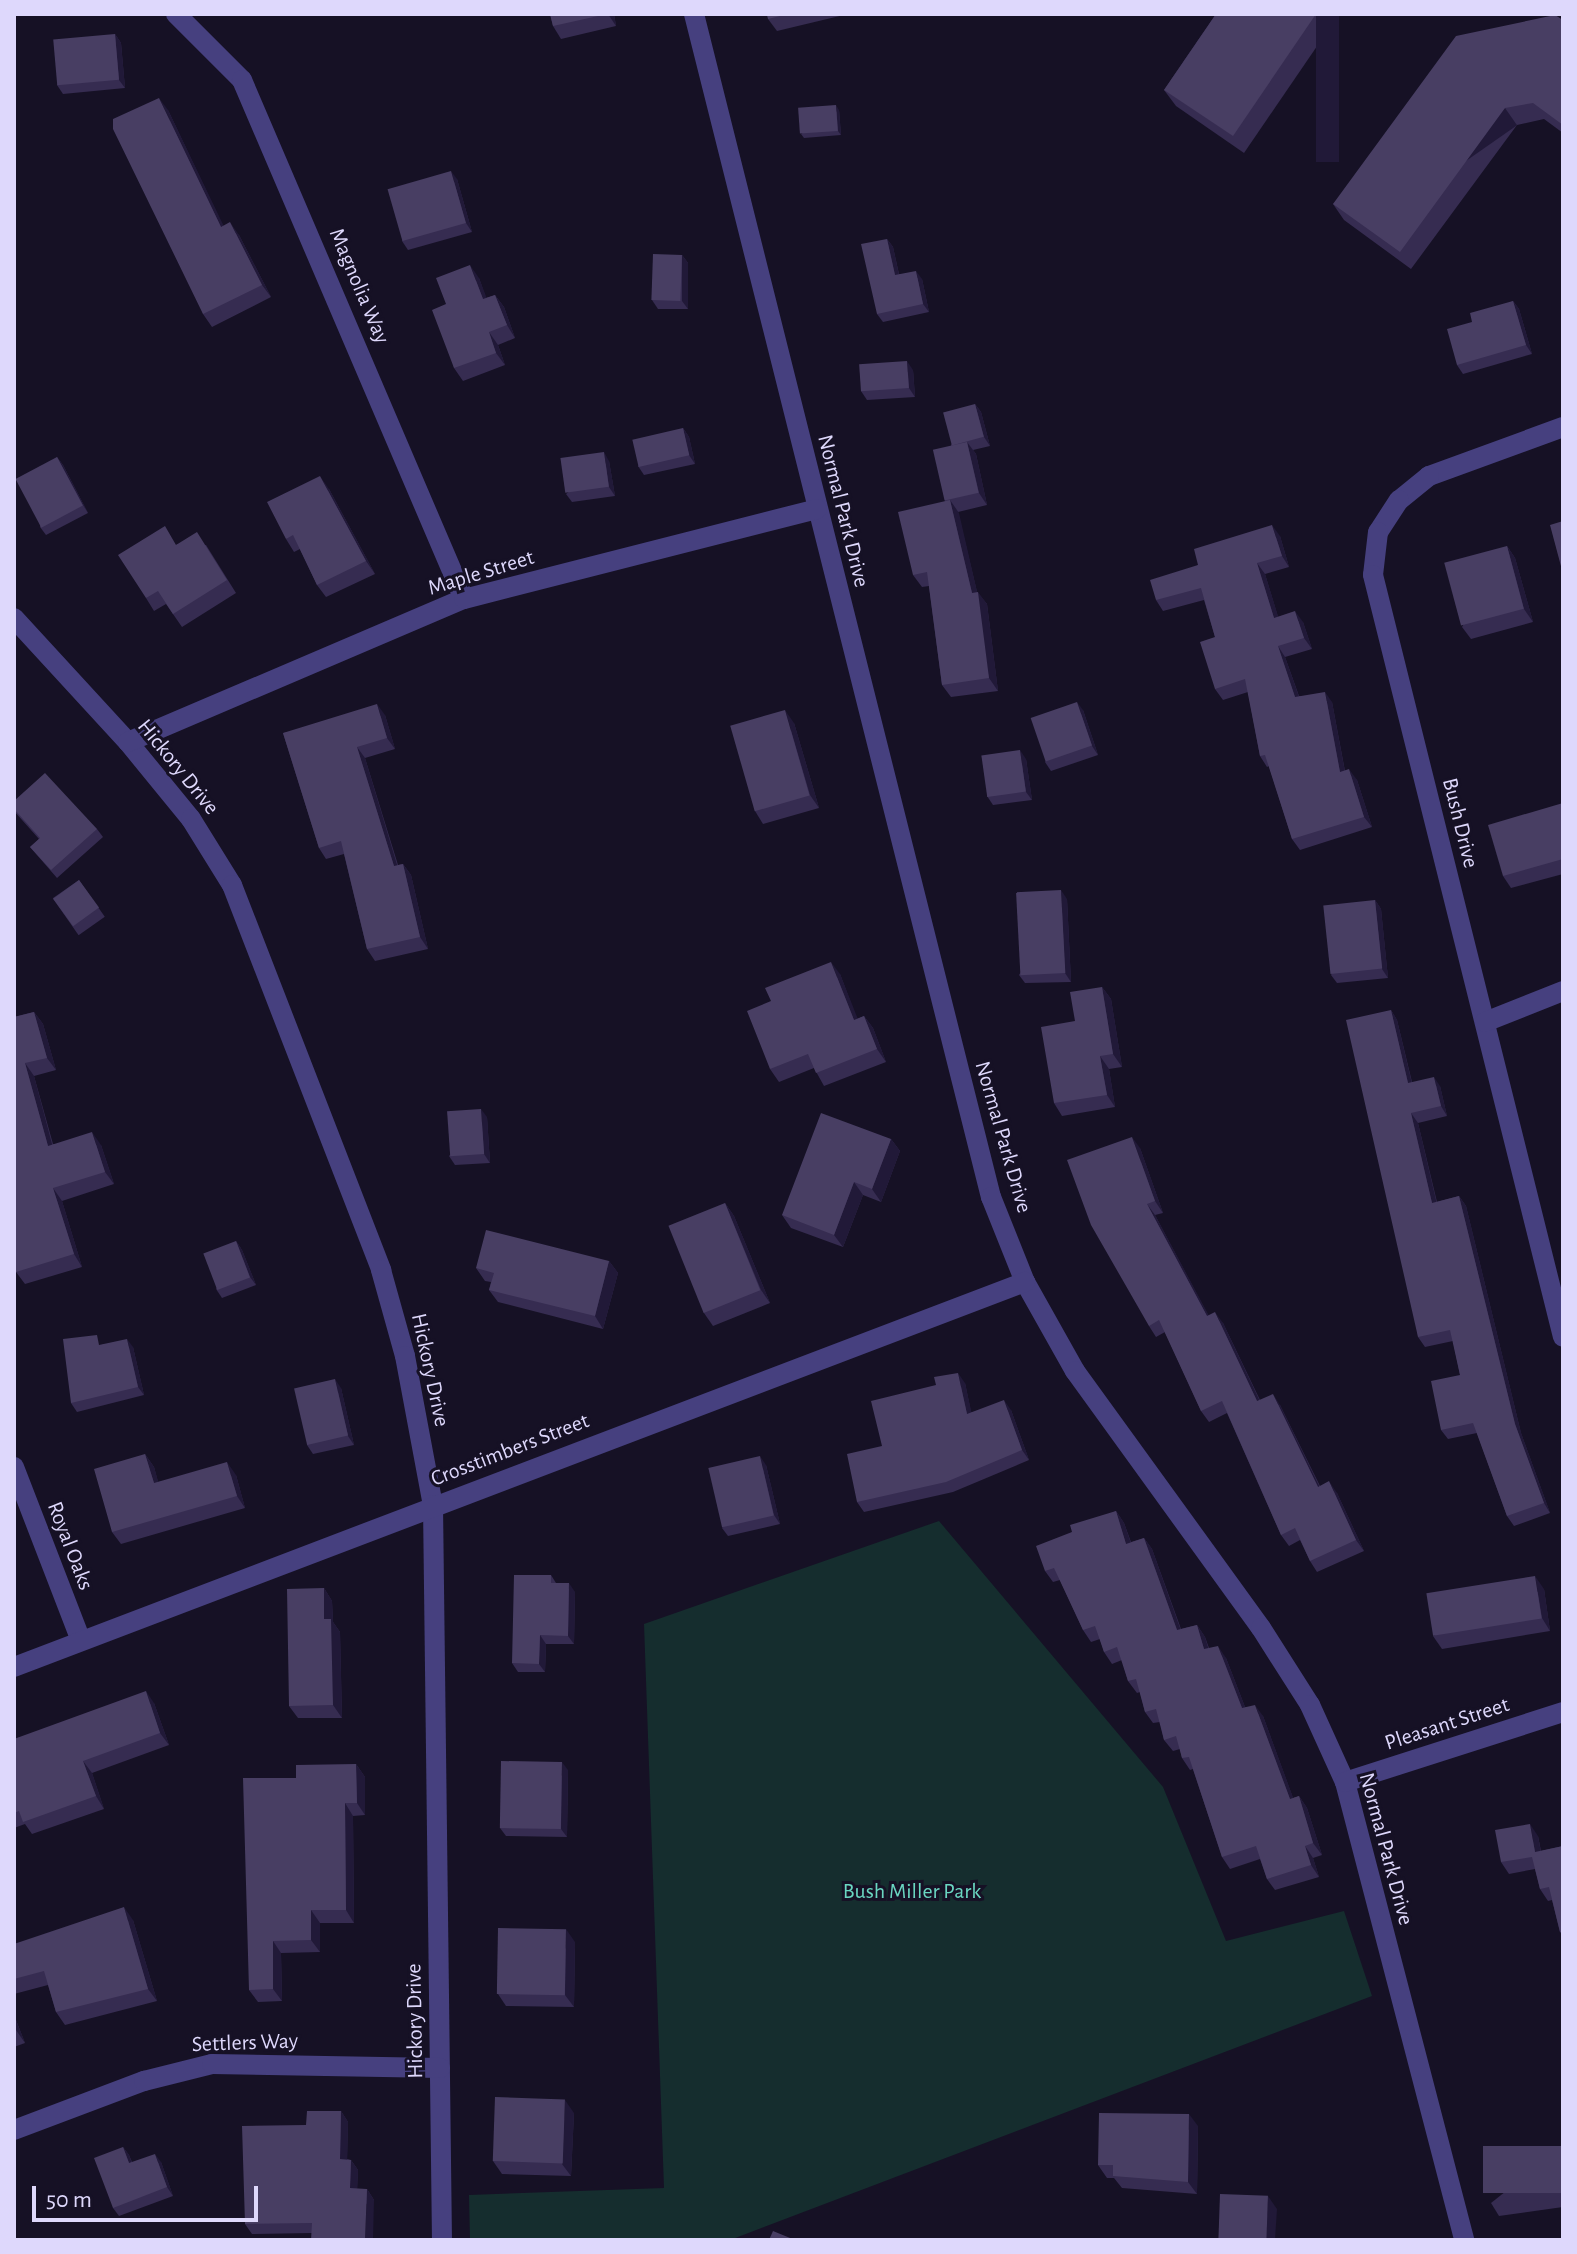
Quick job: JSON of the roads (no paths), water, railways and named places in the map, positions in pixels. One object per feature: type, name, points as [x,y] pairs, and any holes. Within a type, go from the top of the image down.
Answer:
[{"type":"street","name":"Magnolia Way","points":[[176,14],[242,80],[464,599]]},
{"type":"street","name":"Normal Park Drive","points":[[694,14],[991,1197],[1025,1282],[1075,1371],[1261,1628],[1310,1705],[1345,1782],[1464,2240]]},
{"type":"street","name":"Bush Drive","points":[[1563,427],[1429,476],[1399,500],[1378,532],[1373,575],[1563,1337]]},
{"type":"street","name":"Maple Street","points":[[128,742],[464,599],[817,509]]},
{"type":"street","name":"Hickory Drive","points":[[14,618],[128,742],[216,858],[264,957],[381,1270],[405,1356],[433,1505],[442,2240]]},
{"type":"street","points":[[1485,1022],[1563,991]]},
{"type":"street","name":"Crosstimbers Street","points":[[14,1667],[1025,1282]]},
{"type":"street","name":"Royal Oaks","points":[[14,1467],[81,1641]]},
{"type":"street","name":"Pleasant Street","points":[[1345,1782],[1563,1712]]},
{"type":"street","name":"Settlers Way","points":[[14,2130],[144,2081],[212,2064],[440,2068]]},
{"type":"park label","name":"Bush Miller Park","points":[[912,1892]]}]
